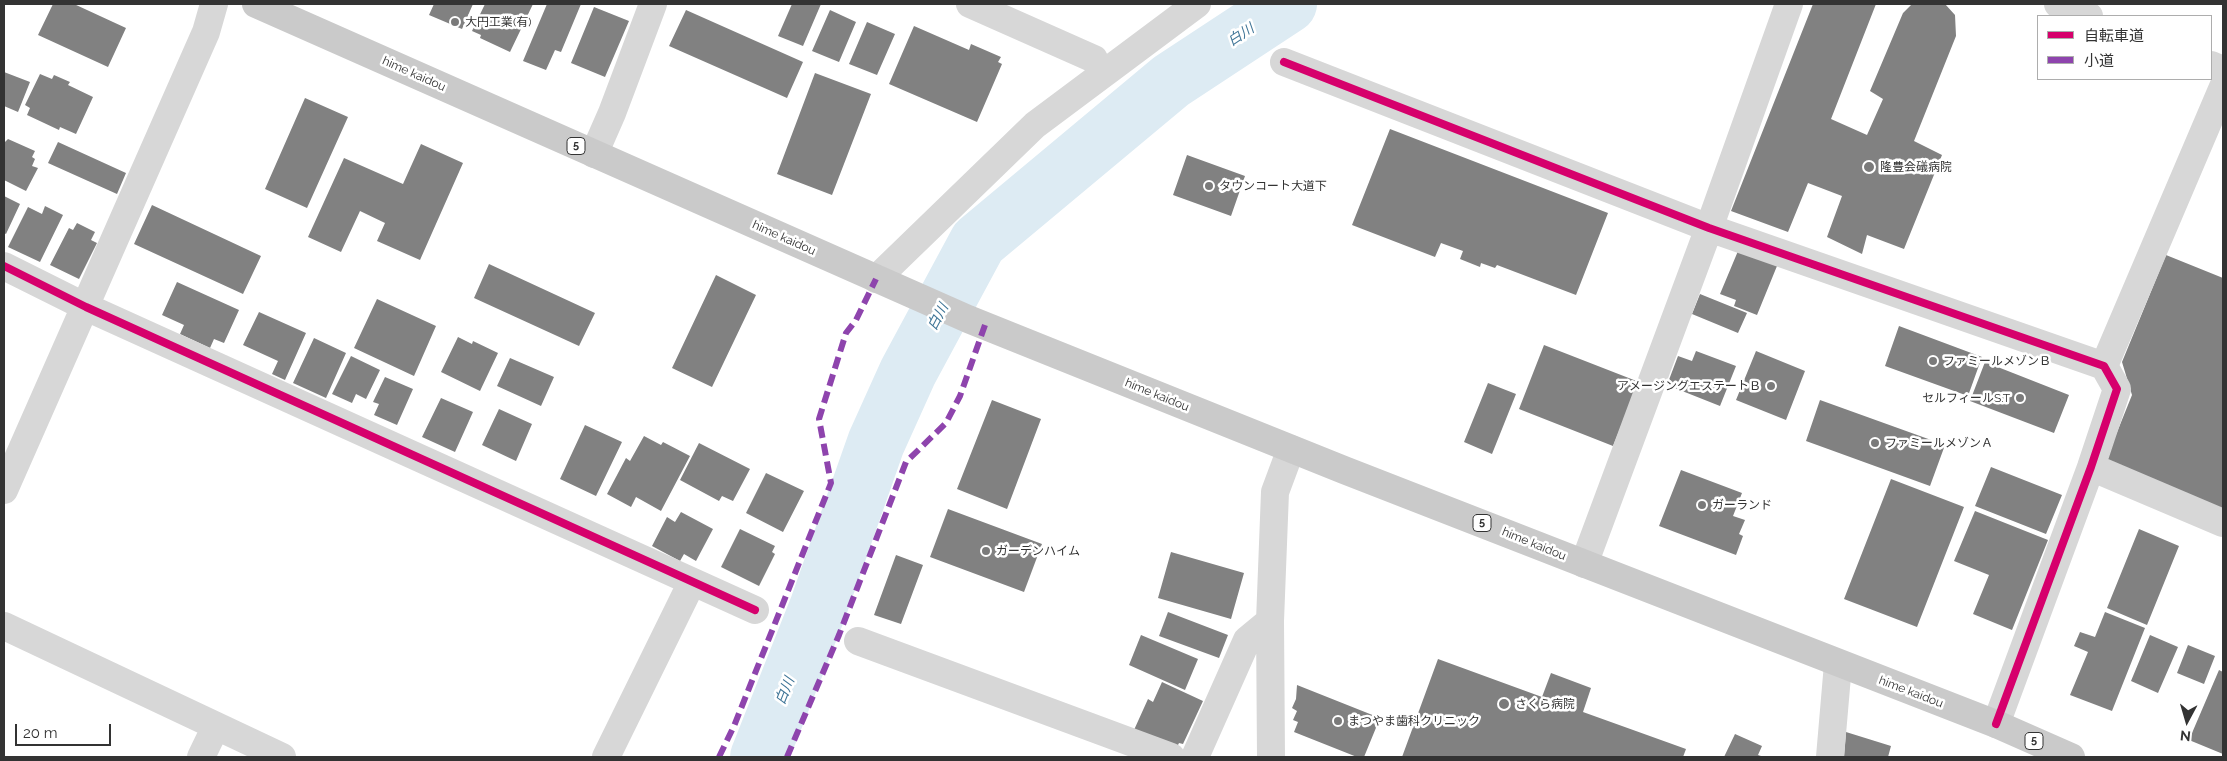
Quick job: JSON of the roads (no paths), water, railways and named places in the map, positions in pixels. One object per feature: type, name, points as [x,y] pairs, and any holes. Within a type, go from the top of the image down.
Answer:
[{"type":"main road","name":"hime kaidou","points":[[256,4],[968,319],[1291,449],[1838,664],[1996,724],[2071,757]]},
{"type":"street","points":[[4,490],[206,32],[214,4]]},
{"type":"street","points":[[594,154],[612,114],[653,4]]},
{"type":"street","points":[[970,4],[1094,59]]},
{"type":"street","points":[[886,283],[1035,125],[1197,4]]},
{"type":"street","points":[[1584,564],[1709,228],[1789,4]]},
{"type":"street","points":[[2058,4],[2086,15]]},
{"type":"street","points":[[1284,62],[1709,228],[2104,366],[2117,389],[2091,467],[1996,724]]},
{"type":"street","points":[[2104,366],[2223,87]]},
{"type":"street","points":[[4,266],[86,307],[755,610]]},
{"type":"street","points":[[1271,757],[1270,621],[1275,492],[1291,449]]},
{"type":"street","points":[[2091,467],[2223,523]]},
{"type":"street","points":[[606,757],[692,582]]},
{"type":"street","points":[[1195,757],[1248,640],[1270,621]]},
{"type":"street","points":[[4,626],[282,757]]},
{"type":"street","points":[[858,641],[1171,757]]},
{"type":"street","points":[[1830,757],[1838,664]]},
{"type":"street","points":[[201,757],[216,726]]},
{"type":"waterway","name":"白川","points":[[759,757],[818,608],[876,443],[908,372],[978,242],[1171,81],[1288,4]]},
{"type":"place","name":"大円工業(有)","points":[[455,22]]},
{"type":"place","name":"隆豊会礒病院","points":[[1869,167]]},
{"type":"place","name":"タウンコート大道下","points":[[1209,186]]},
{"type":"place","name":"ファミールメゾンＢ","points":[[1933,361]]},
{"type":"place","name":"アメージングエステートＢ","points":[[1771,386]]},
{"type":"place","name":"セルフィールS.T","points":[[2020,398]]},
{"type":"place","name":"ファミールメゾンＡ","points":[[1875,443]]},
{"type":"place","name":"ガーランド","points":[[1702,505]]},
{"type":"place","name":"ガーデンハイム","points":[[986,551]]},
{"type":"place","name":"さくら病院","points":[[1504,704]]},
{"type":"place","name":"まつやま歯科クリニック","points":[[1338,721]]}]
